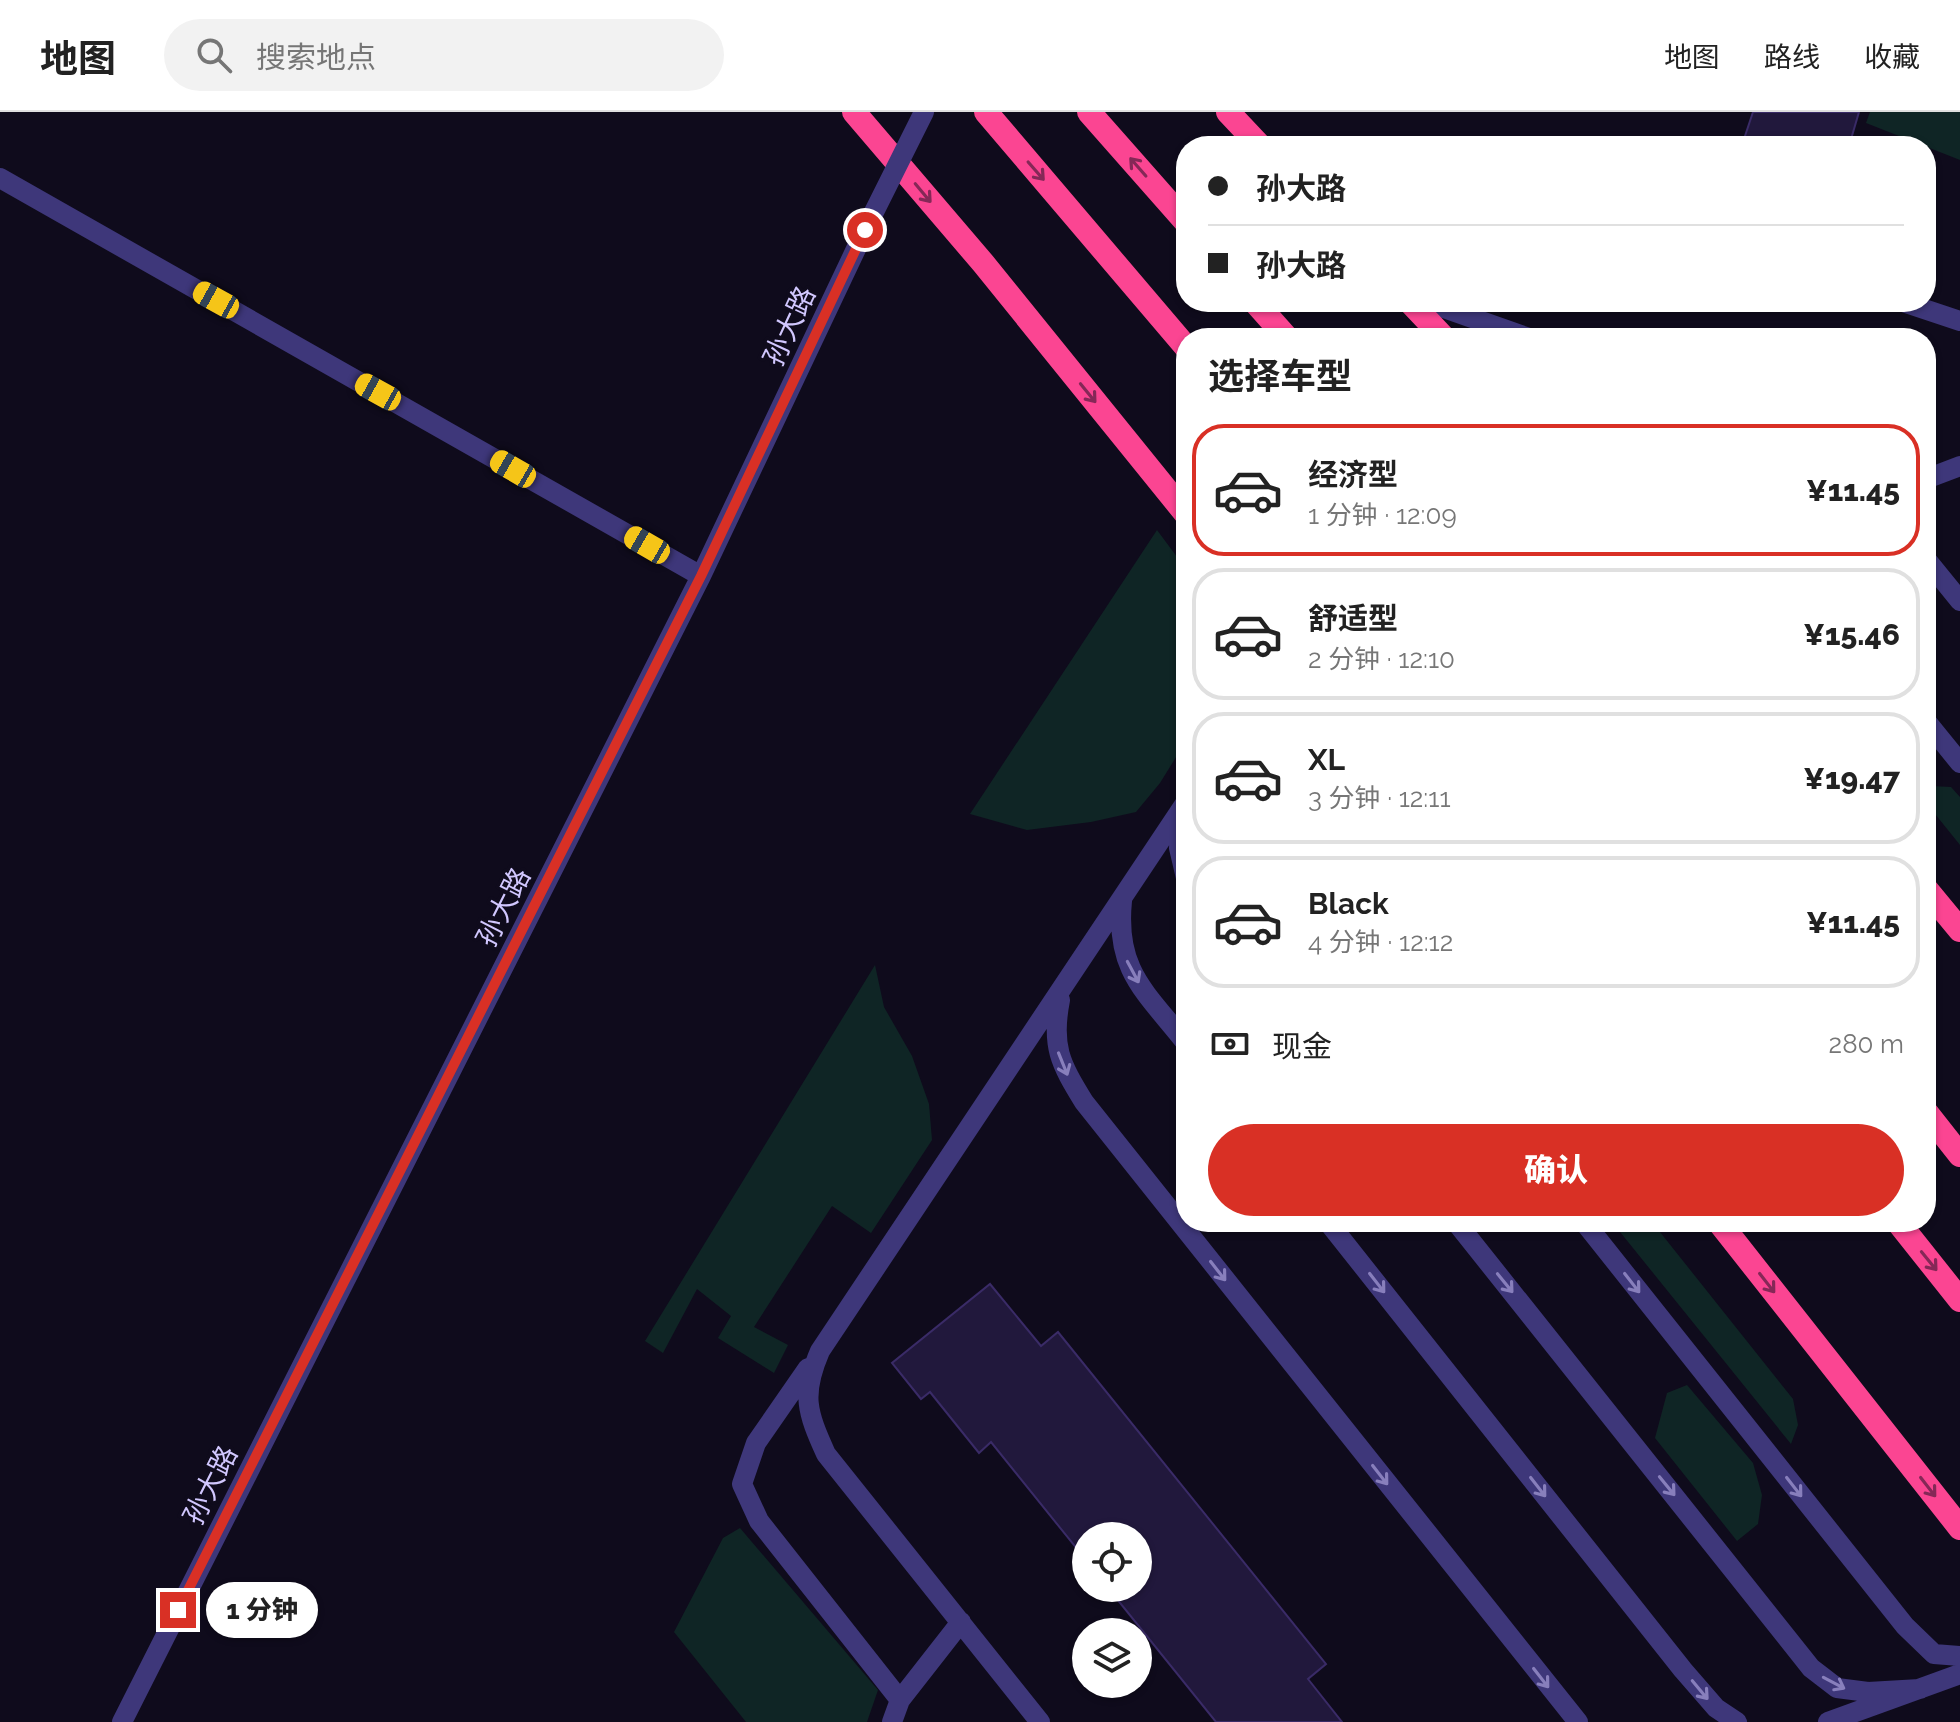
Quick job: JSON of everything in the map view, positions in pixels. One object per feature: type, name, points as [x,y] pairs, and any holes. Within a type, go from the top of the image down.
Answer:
[{"type":"highway","points":[[854,112],[993,275],[1176,502]]},
{"type":"highway","points":[[986,112],[1176,335]]},
{"type":"highway","points":[[1089,112],[1176,211]]},
{"type":"highway","points":[[1228,112],[1251,136]]},
{"type":"highway","points":[[1264,312],[1278,328]]},
{"type":"highway","points":[[1419,312],[1435,328]]},
{"type":"highway","points":[[1936,901],[1960,930]]},
{"type":"highway","points":[[1936,1125],[1960,1155]]},
{"type":"highway","points":[[1727,1232],[1960,1528]]},
{"type":"highway","points":[[1906,1232],[1960,1300]]},
{"type":"street","name":"孙大路","points":[[122,1722],[701,576],[924,112]]},
{"type":"street","points":[[0,178],[701,576]]},
{"type":"street","points":[[1455,312],[1501,328]]},
{"type":"street","points":[[1933,312],[1960,321]]},
{"type":"street","points":[[1936,475],[1960,466]]},
{"type":"street","points":[[1936,480],[1960,483]]},
{"type":"street","points":[[1936,571],[1960,601]]},
{"type":"street","points":[[1936,733],[1960,763]]},
{"type":"street","points":[[900,1700],[759,1521],[742,1484],[756,1443],[1176,817]]},
{"type":"street","points":[[1123,897],[1119,935],[1132,974],[1176,1030]]},
{"type":"street","points":[[1062,988],[1054,1029],[1060,1063],[1084,1102],[1176,1217]]},
{"type":"street","points":[[1188,1232],[1578,1722]]},
{"type":"street","points":[[1336,1232],[1683,1670],[1716,1708],[1737,1722]]},
{"type":"street","points":[[1464,1232],[1811,1668],[1837,1688],[1868,1692],[1920,1689]]},
{"type":"street","points":[[1592,1232],[1905,1626],[1934,1654],[1960,1656]]},
{"type":"street","points":[[820,1351],[808,1380],[808,1414],[826,1454],[1040,1722]]},
{"type":"street","points":[[892,1722],[900,1700],[961,1622]]},
{"type":"street","points":[[1828,1722],[1960,1674]]},
{"type":"green space","points":[[1870,112],[1960,112],[1960,160],[1936,151],[1936,136],[1899,136],[1866,123]]},
{"type":"green space","points":[[1157,530],[1176,556],[1176,757],[1160,783],[1136,812],[1091,822],[1027,830],[970,814]]},
{"type":"green space","points":[[1936,786],[1951,787],[1960,797],[1960,845],[1936,815]]},
{"type":"green space","points":[[875,965],[884,1007],[912,1056],[929,1104],[932,1140],[871,1233],[832,1206],[754,1327],[788,1345],[774,1373],[718,1338],[731,1316],[697,1289],[663,1353],[645,1341]]},
{"type":"green space","points":[[1620,1232],[1660,1232],[1793,1399],[1798,1425],[1791,1444]]},
{"type":"green space","points":[[1687,1385],[1753,1463],[1762,1495],[1758,1524],[1737,1541],[1655,1438],[1667,1393]]},
{"type":"green space","points":[[740,1528],[878,1690],[867,1722],[746,1722],[674,1632],[723,1538]]},
{"type":"building","points":[[1753,112],[1859,112],[1852,136],[1745,136]]},
{"type":"building","points":[[990,1284],[1041,1346],[1058,1332],[1326,1664],[1308,1679],[1342,1722],[1216,1722],[1152,1643],[1152,1618],[1132,1618],[1119,1602],[1152,1602],[1152,1522],[1072,1522],[1072,1543],[991,1442],[979,1453],[930,1392],[921,1399],[892,1363]]},
{"type":"route","points":[[178,1610],[701,576],[865,230]]}]
